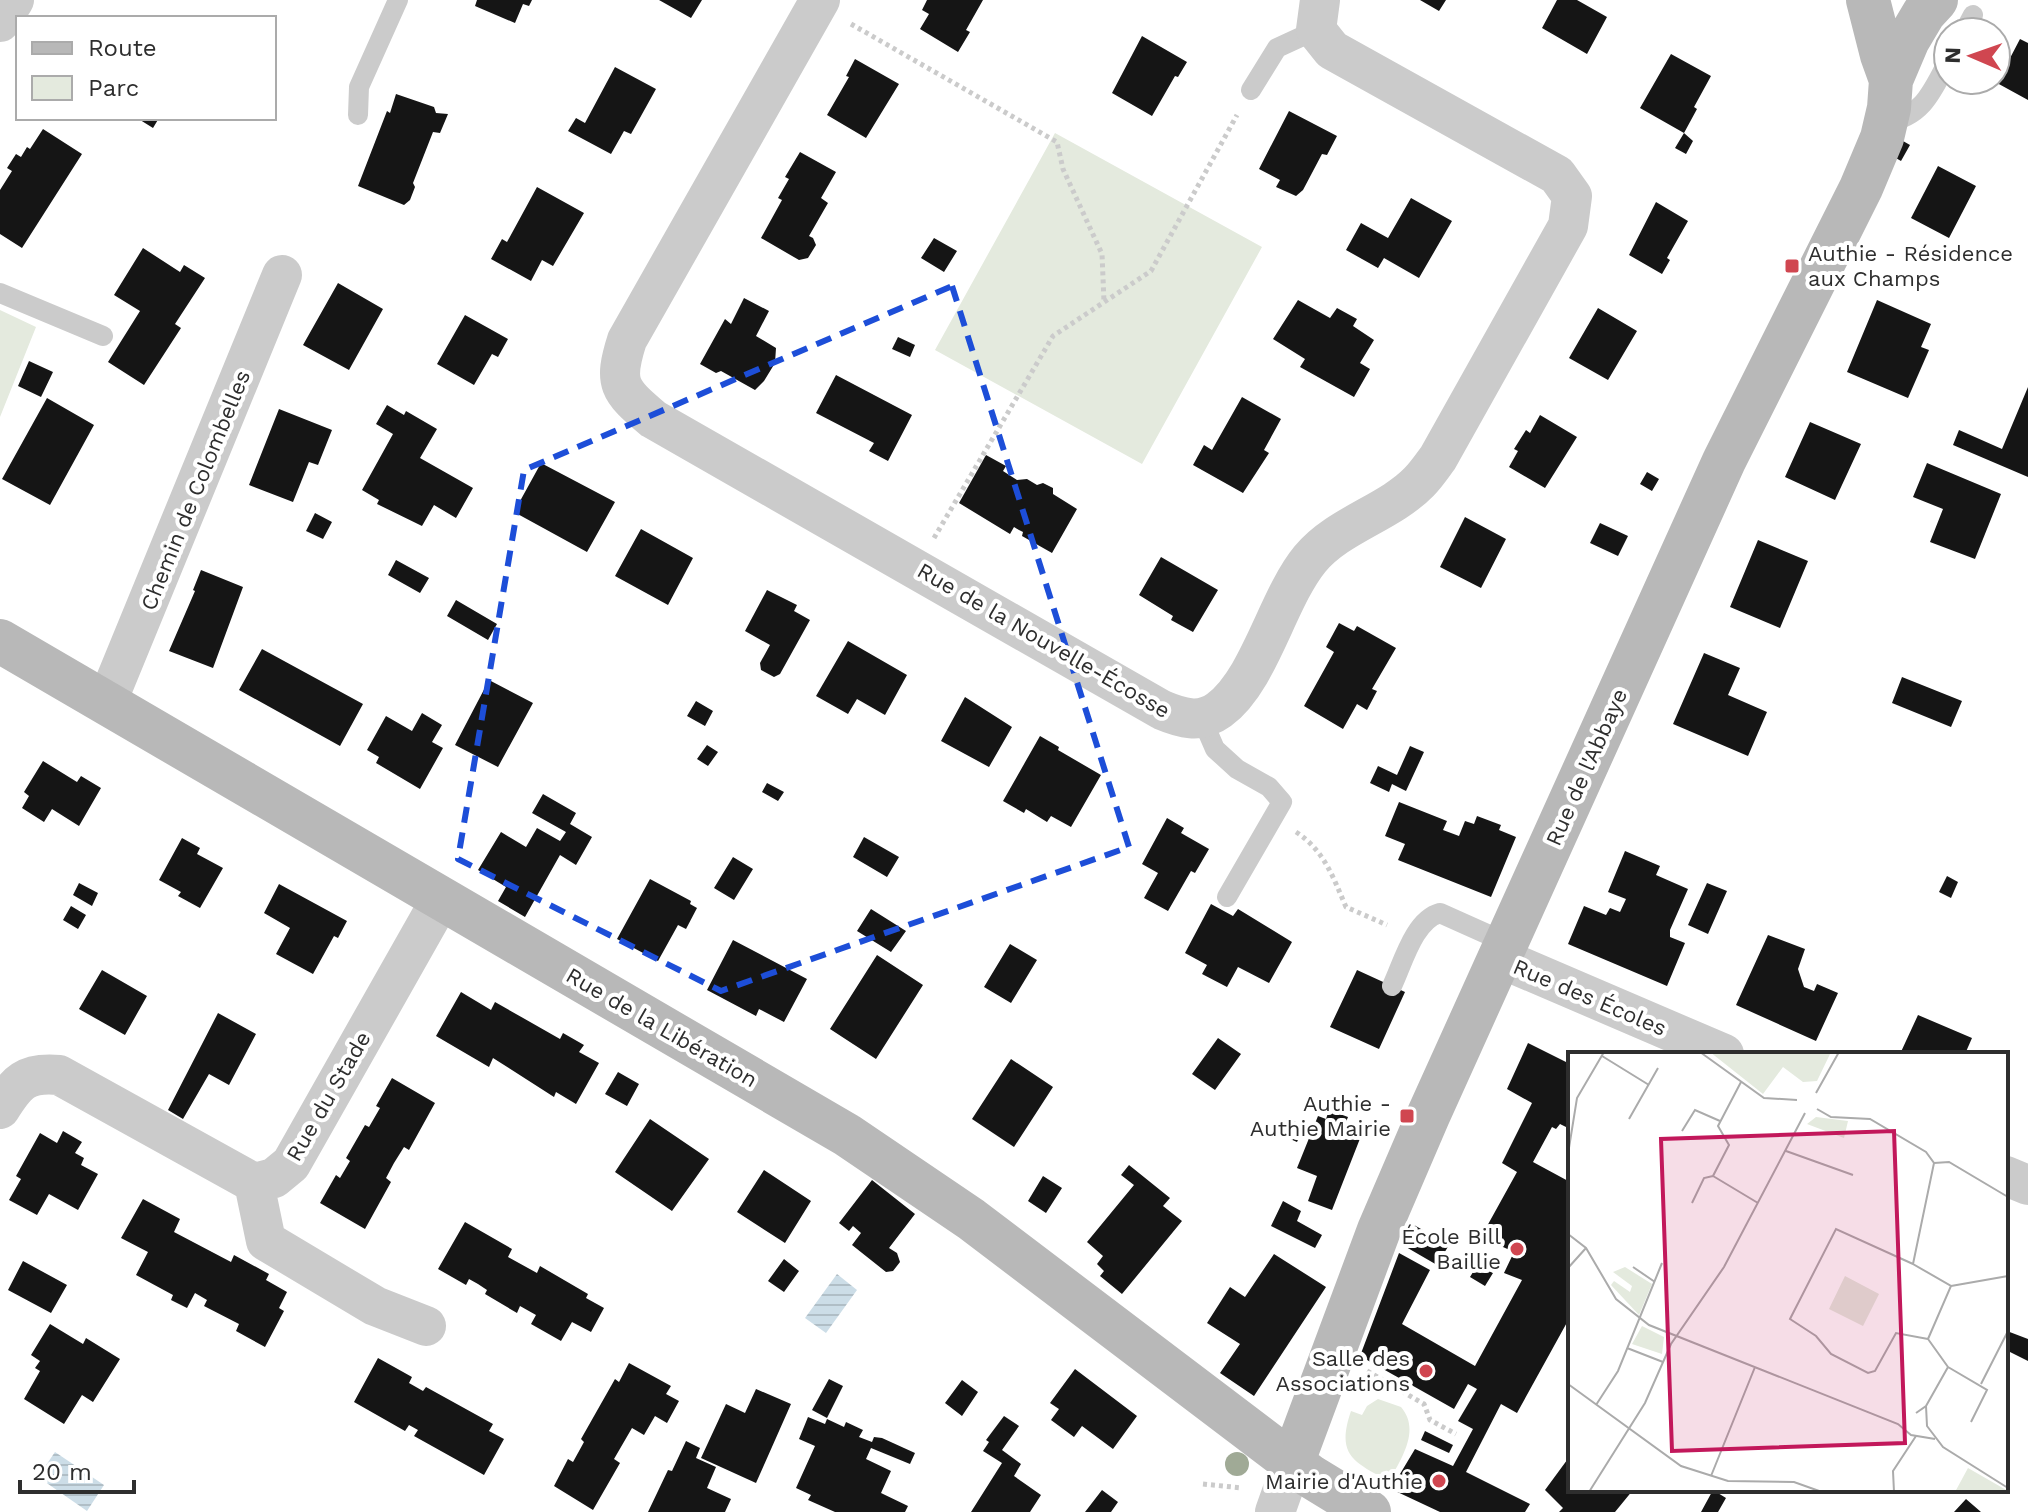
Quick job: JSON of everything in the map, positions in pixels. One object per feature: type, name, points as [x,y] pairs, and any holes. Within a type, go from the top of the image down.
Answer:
[{"type":"street","points":[[0,22],[14,0]]},
{"type":"street","points":[[1868,0],[1882,55],[1888,101]]},
{"type":"street","name":"Rue de la Nouvelle-Écosse","points":[[819,3],[627,340],[618,368],[625,396],[653,419],[1162,710],[1181,718],[1202,719],[1220,710],[1235,693],[1254,664],[1300,571],[1313,555],[1418,483],[1438,458],[1568,226],[1572,196],[1557,175],[1332,50],[1318,15]]},
{"type":"street","name":"Rue de l'Abbaye","points":[[1293,1461],[1379,1230],[1428,1116],[1724,461],[1861,188],[1882,138],[1888,101],[1908,40],[1924,13],[1957,16]]},
{"type":"street","name":"Chemin de Colombelles","points":[[106,704],[282,275]]},
{"type":"street","name":"Rue de la Libération","points":[[0,641],[847,1135],[971,1219],[1310,1476],[1369,1512]]},
{"type":"street","name":"Rue du Stade","points":[[254,1183],[274,1178],[291,1164],[441,899]]},
{"type":"street","name":"Rue des Écoles","points":[[1504,951],[1720,1052]]},
{"type":"street","points":[[0,1109],[15,1085],[28,1076],[43,1073],[59,1075],[254,1183],[266,1241],[375,1306],[426,1326]]},
{"type":"street","points":[[2008,1177],[2028,1185]]},
{"type":"street","points":[[1263,1501],[1293,1461]]},
{"type":"lane","points":[[358,115],[359,87],[398,0]]},
{"type":"lane","points":[[1251,90],[1277,48],[1318,15]]},
{"type":"lane","points":[[1888,101],[1906,117],[1925,104],[1932,91]]},
{"type":"lane","points":[[0,293],[103,336]]},
{"type":"lane","points":[[1202,719],[1215,749],[1237,769],[1269,787],[1282,802],[1227,897]]},
{"type":"lane","points":[[1392,986],[1415,938],[1431,915],[1440,913],[1504,951]]},
{"type":"path","points":[[819,3],[1057,142],[1063,169],[1102,254],[1104,303]]},
{"type":"path","points":[[917,568],[1053,336],[1151,271],[1251,90]]},
{"type":"path","points":[[1274,819],[1307,839],[1324,857],[1346,907],[1389,926]]},
{"type":"path","points":[[1365,1369],[1424,1404],[1430,1420],[1456,1434]]},
{"type":"path","points":[[1203,1484],[1263,1501]]},
{"type":"highlighted area","points":[[952,286],[1129,847],[721,991],[458,859],[524,470]]},
{"type":"green space","points":[[1055,133],[1262,247],[1142,464],[935,350]]},
{"type":"green space","points":[[0,310],[36,327],[0,417]]},
{"type":"green space","points":[[1378,1399],[1401,1407],[1409,1425],[1407,1444],[1389,1481],[1357,1462],[1347,1447],[1351,1411],[1362,1415],[1367,1406]]},
{"type":"shaded area","points":[[837,1274],[857,1290],[826,1333],[805,1318]]},
{"type":"shaded area","points":[[55,1452],[104,1485],[87,1511],[38,1477]]},
{"type":"building","points":[[477,0],[532,0],[529,6],[523,4],[515,23],[475,6]]},
{"type":"building","points":[[659,0],[702,0],[691,18]]},
{"type":"building","points":[[927,0],[983,0],[958,52],[920,29],[929,14],[922,10]]},
{"type":"building","points":[[1420,0],[1446,0],[1439,11]]},
{"type":"building","points":[[1557,0],[1577,0],[1607,17],[1587,54],[1542,28]]},
{"type":"building","points":[[1142,36],[1187,62],[1178,77],[1175,76],[1152,116],[1112,93]]},
{"type":"building","points":[[2020,39],[2028,43],[2028,100],[2012,91],[2012,54]]},
{"type":"building","points":[[1671,54],[1711,76],[1684,133],[1640,108]]},
{"type":"building","points":[[855,59],[899,84],[866,138],[827,115],[849,77],[846,76]]},
{"type":"building","points":[[615,67],[656,89],[631,134],[624,131],[611,154],[568,131],[576,118],[585,123]]},
{"type":"building","points":[[396,94],[434,107],[436,113],[448,114],[440,133],[433,132],[413,183],[415,187],[410,200],[404,205],[358,186]]},
{"type":"building","points":[[1289,111],[1337,136],[1327,155],[1322,154],[1303,190],[1296,196],[1276,187],[1280,180],[1259,169]]},
{"type":"building","points":[[140,120],[158,120],[153,128]]},
{"type":"building","points":[[43,129],[82,154],[22,248],[0,234],[0,190],[12,171],[7,168],[16,154],[21,157],[27,147],[30,149]]},
{"type":"building","points":[[1684,133],[1693,141],[1686,154],[1675,148]]},
{"type":"building","points":[[1903,141],[1910,145],[1901,161],[1894,157]]},
{"type":"building","points":[[800,152],[836,172],[821,198],[828,203],[809,236],[816,245],[808,258],[799,260],[761,238],[782,200],[778,198],[789,179],[785,177]]},
{"type":"building","points":[[1938,166],[1976,186],[1949,238],[1911,218]]},
{"type":"building","points":[[537,187],[584,213],[553,266],[542,260],[531,281],[491,259],[502,239],[507,242]]},
{"type":"building","points":[[1411,198],[1452,221],[1419,278],[1384,258],[1378,268],[1346,250],[1361,223],[1388,238]]},
{"type":"building","points":[[1656,202],[1688,221],[1667,258],[1670,260],[1662,274],[1629,255]]},
{"type":"building","points":[[934,238],[957,251],[944,272],[921,258]]},
{"type":"building","points":[[143,248],[180,272],[184,265],[205,278],[175,324],[181,328],[144,385],[108,362],[140,311],[114,295]]},
{"type":"building","points":[[338,283],[383,309],[349,370],[303,345]]},
{"type":"building","points":[[744,298],[769,311],[756,336],[776,348],[775,363],[755,390],[721,371],[716,373],[700,364],[725,319],[731,324]]},
{"type":"building","points":[[1298,300],[1330,318],[1337,308],[1357,319],[1353,326],[1374,340],[1360,363],[1370,369],[1354,397],[1300,367],[1305,359],[1273,339]]},
{"type":"building","points":[[1877,300],[1931,324],[1921,347],[1929,350],[1908,398],[1847,372]]},
{"type":"building","points":[[1598,308],[1637,331],[1608,380],[1569,358]]},
{"type":"building","points":[[465,315],[508,339],[498,357],[492,354],[474,385],[437,364]]},
{"type":"building","points":[[898,337],[915,345],[910,357],[892,349]]},
{"type":"building","points":[[29,361],[53,372],[41,397],[18,386]]},
{"type":"building","points":[[836,375],[912,415],[888,461],[869,451],[874,443],[816,413]]},
{"type":"building","points":[[2028,387],[2028,477],[1953,445],[1959,430],[2002,449]]},
{"type":"building","points":[[1242,397],[1281,419],[1264,450],[1269,453],[1243,493],[1193,465],[1204,445],[1212,450]]},
{"type":"building","points":[[47,398],[94,425],[50,505],[2,479]]},
{"type":"building","points":[[387,405],[404,415],[406,411],[437,429],[420,458],[473,488],[456,518],[434,505],[422,526],[377,504],[379,500],[362,490],[393,434],[376,424]]},
{"type":"building","points":[[279,409],[332,430],[318,465],[309,462],[293,502],[249,485]]},
{"type":"building","points":[[1540,415],[1577,437],[1545,488],[1509,467],[1518,451],[1514,449],[1526,430],[1530,433]]},
{"type":"building","points":[[1810,422],[1861,444],[1835,500],[1785,477]]},
{"type":"building","points":[[986,455],[1006,466],[1003,471],[1017,480],[1027,479],[1053,488],[1053,494],[1077,509],[1052,553],[1022,536],[1023,532],[1014,527],[1010,534],[959,503]]},
{"type":"building","points":[[541,463],[615,502],[587,552],[514,512]]},
{"type":"building","points":[[1927,463],[2001,494],[1975,559],[1930,542],[1943,509],[1913,497]]},
{"type":"building","points":[[1647,472],[1659,479],[1652,491],[1640,484]]},
{"type":"building","points":[[315,513],[332,522],[323,539],[306,531]]},
{"type":"building","points":[[1465,517],[1506,539],[1481,588],[1440,567]]},
{"type":"building","points":[[1600,523],[1628,536],[1618,556],[1590,543]]},
{"type":"building","points":[[641,529],[693,558],[668,605],[615,576]]},
{"type":"building","points":[[1758,540],[1808,561],[1780,628],[1730,607]]},
{"type":"building","points":[[1161,557],[1218,590],[1193,632],[1171,620],[1173,616],[1139,595]]},
{"type":"building","points":[[396,560],[429,578],[420,593],[388,575]]},
{"type":"building","points":[[201,570],[243,587],[213,668],[169,651]]},
{"type":"building","points":[[767,590],[797,605],[794,611],[810,620],[780,674],[774,677],[761,670],[760,663],[770,645],[745,631]]},
{"type":"building","points":[[456,600],[497,624],[488,640],[447,616]]},
{"type":"building","points":[[1339,623],[1354,631],[1357,626],[1396,648],[1372,689],[1377,691],[1367,710],[1357,704],[1343,729],[1304,706],[1334,652],[1326,647]]},
{"type":"building","points":[[848,641],[907,675],[885,715],[857,699],[848,714],[816,696]]},
{"type":"building","points":[[262,649],[363,704],[340,746],[239,690]]},
{"type":"building","points":[[1704,653],[1740,668],[1728,695],[1767,712],[1748,756],[1673,724]]},
{"type":"building","points":[[1902,677],[1962,701],[1951,727],[1892,703]]},
{"type":"building","points":[[489,680],[533,703],[498,767],[455,745]]},
{"type":"building","points":[[965,697],[1012,727],[989,767],[941,741]]},
{"type":"building","points":[[696,701],[713,711],[705,726],[687,716]]},
{"type":"building","points":[[422,713],[442,725],[432,742],[443,748],[420,789],[376,763],[379,757],[367,750],[386,716],[412,731]]},
{"type":"building","points":[[1040,736],[1101,775],[1071,827],[1051,816],[1047,822],[1026,809],[1024,813],[1003,801]]},
{"type":"building","points":[[707,745],[718,752],[708,766],[697,759]]},
{"type":"building","points":[[1410,746],[1424,752],[1406,791],[1392,784],[1389,792],[1370,783],[1378,766],[1397,775]]},
{"type":"building","points":[[43,761],[77,782],[81,776],[101,788],[79,826],[52,809],[44,822],[22,808],[29,796],[24,792]]},
{"type":"building","points":[[767,783],[784,792],[778,801],[762,792]]},
{"type":"building","points":[[543,794],[576,813],[570,824],[592,837],[576,865],[560,855],[525,917],[498,901],[506,887],[478,870],[501,832],[526,847],[537,828],[560,841],[566,832],[532,813]]},
{"type":"building","points":[[1399,802],[1447,821],[1443,830],[1459,836],[1465,821],[1474,824],[1477,816],[1501,825],[1499,830],[1516,837],[1491,897],[1398,860],[1405,844],[1385,836]]},
{"type":"building","points":[[1167,818],[1184,828],[1181,833],[1209,849],[1195,873],[1191,871],[1168,911],[1144,898],[1158,873],[1142,864]]},
{"type":"building","points":[[864,837],[899,857],[887,877],[853,857]]},
{"type":"building","points":[[182,838],[200,848],[197,854],[223,868],[200,908],[178,896],[181,892],[159,880]]},
{"type":"building","points":[[1625,851],[1660,866],[1656,875],[1688,889],[1670,930],[1670,937],[1685,943],[1667,986],[1568,944],[1584,906],[1606,915],[1610,908],[1620,912],[1626,899],[1608,892]]},
{"type":"building","points":[[733,857],[753,869],[734,900],[714,888]]},
{"type":"building","points":[[1947,876],[1958,882],[1951,898],[1939,892]]},
{"type":"building","points":[[650,879],[691,901],[690,904],[697,908],[686,929],[678,925],[658,961],[617,939]]},
{"type":"building","points":[[79,883],[98,893],[92,906],[73,895]]},
{"type":"building","points":[[1707,883],[1727,891],[1708,934],[1688,925]]},
{"type":"building","points":[[279,884],[347,921],[338,938],[334,936],[313,974],[276,954],[290,928],[264,913]]},
{"type":"building","points":[[1211,904],[1233,916],[1238,909],[1292,942],[1269,983],[1238,967],[1227,987],[1202,974],[1207,965],[1185,953]]},
{"type":"building","points":[[71,906],[86,915],[78,929],[63,920]]},
{"type":"building","points":[[871,909],[906,931],[891,952],[857,931]]},
{"type":"building","points":[[1768,935],[1805,949],[1798,969],[1804,987],[1814,991],[1817,984],[1838,993],[1816,1041],[1736,1005]]},
{"type":"building","points":[[733,940],[807,979],[784,1022],[759,1009],[756,1016],[707,990]]},
{"type":"building","points":[[1010,944],[1037,960],[1011,1003],[984,987]]},
{"type":"building","points":[[877,955],[923,985],[876,1059],[830,1029]]},
{"type":"building","points":[[102,970],[147,996],[125,1035],[79,1009]]},
{"type":"building","points":[[1357,970],[1405,992],[1379,1049],[1330,1027]]},
{"type":"building","points":[[461,992],[491,1010],[495,1002],[560,1039],[563,1033],[584,1045],[579,1052],[599,1063],[576,1104],[556,1092],[554,1097],[493,1058],[489,1067],[436,1036]]},
{"type":"building","points":[[218,1013],[256,1034],[229,1085],[209,1074],[183,1119],[168,1110]]},
{"type":"building","points":[[1918,1015],[1972,1038],[1966,1052],[1901,1052]]},
{"type":"building","points":[[1218,1038],[1241,1054],[1215,1090],[1192,1074]]},
{"type":"building","points":[[1528,1043],[1568,1063],[1568,1128],[1560,1124],[1556,1129],[1552,1127],[1533,1162],[1568,1181],[1568,1321],[1517,1413],[1501,1404],[1466,1472],[1530,1504],[1525,1512],[1440,1512],[1391,1489],[1415,1449],[1453,1466],[1473,1429],[1458,1421],[1477,1389],[1468,1384],[1454,1409],[1360,1356],[1399,1253],[1430,1270],[1402,1324],[1475,1366],[1522,1280],[1504,1273],[1514,1252],[1481,1237],[1517,1172],[1502,1163],[1532,1103],[1507,1089]]},
{"type":"building","points":[[1011,1059],[1053,1087],[1014,1147],[972,1119]]},
{"type":"building","points":[[618,1072],[639,1084],[627,1106],[605,1094]]},
{"type":"building","points":[[392,1078],[435,1103],[409,1150],[404,1147],[394,1163],[386,1178],[391,1182],[365,1229],[320,1203],[336,1175],[340,1178],[350,1161],[346,1158],[365,1125],[369,1127],[380,1108],[376,1106]]},
{"type":"building","points":[[1329,1110],[1348,1117],[1343,1129],[1361,1136],[1332,1210],[1308,1201],[1317,1176],[1297,1168],[1318,1116],[1326,1119]]},
{"type":"building","points":[[1288,1118],[1304,1126],[1297,1142],[1281,1135]]},
{"type":"building","points":[[650,1119],[709,1159],[672,1211],[615,1172]]},
{"type":"building","points":[[63,1131],[82,1142],[75,1153],[84,1158],[81,1165],[98,1174],[78,1210],[49,1194],[37,1215],[9,1200],[21,1179],[16,1176],[40,1133],[57,1143]]},
{"type":"building","points":[[1129,1165],[1170,1198],[1163,1206],[1182,1221],[1122,1294],[1100,1276],[1104,1271],[1097,1264],[1103,1256],[1087,1242],[1134,1185],[1121,1175]]},
{"type":"building","points":[[764,1170],[811,1201],[785,1243],[737,1212]]},
{"type":"building","points":[[1043,1176],[1062,1188],[1046,1213],[1028,1201]]},
{"type":"building","points":[[872,1180],[915,1214],[889,1248],[897,1253],[900,1262],[893,1271],[886,1272],[852,1245],[861,1233],[853,1226],[849,1231],[839,1223]]},
{"type":"building","points":[[143,1199],[180,1219],[174,1232],[231,1262],[234,1255],[269,1274],[266,1280],[287,1292],[279,1308],[284,1311],[265,1347],[236,1331],[239,1324],[204,1306],[207,1300],[195,1293],[187,1308],[171,1300],[173,1295],[136,1275],[148,1252],[121,1238]]},
{"type":"building","points":[[1283,1201],[1301,1211],[1297,1221],[1322,1235],[1315,1248],[1271,1226]]},
{"type":"building","points":[[465,1222],[512,1249],[508,1257],[537,1273],[540,1266],[588,1294],[586,1298],[604,1308],[591,1332],[572,1322],[561,1341],[531,1324],[536,1315],[520,1306],[517,1313],[485,1294],[487,1290],[478,1284],[469,1279],[466,1285],[438,1269]]},
{"type":"building","points":[[1414,1225],[1449,1245],[1437,1265],[1406,1247]]},
{"type":"building","points":[[1274,1254],[1326,1287],[1254,1396],[1220,1373],[1240,1344],[1207,1323],[1230,1287],[1245,1297]]},
{"type":"building","points":[[784,1259],[799,1271],[784,1292],[768,1281]]},
{"type":"building","points":[[23,1261],[67,1285],[51,1313],[8,1290]]},
{"type":"building","points":[[1478,1264],[1493,1273],[1485,1286],[1470,1277]]},
{"type":"building","points":[[50,1324],[83,1344],[86,1338],[120,1359],[93,1402],[82,1395],[64,1424],[24,1399],[40,1371],[35,1368],[40,1361],[31,1355]]},
{"type":"building","points":[[2008,1331],[2028,1339],[2028,1361],[2008,1351]]},
{"type":"building","points":[[378,1358],[412,1377],[409,1383],[423,1391],[426,1387],[493,1424],[489,1431],[504,1439],[484,1475],[414,1436],[418,1430],[409,1425],[405,1431],[354,1402]]},
{"type":"building","points":[[629,1363],[671,1386],[666,1394],[679,1401],[667,1423],[655,1416],[644,1435],[632,1428],[614,1459],[620,1463],[593,1510],[554,1486],[568,1459],[573,1462],[584,1442],[581,1439],[615,1379],[619,1382]]},
{"type":"building","points":[[1075,1369],[1137,1416],[1113,1449],[1082,1426],[1074,1437],[1051,1420],[1059,1409],[1050,1403]]},
{"type":"building","points":[[829,1379],[843,1386],[827,1418],[812,1410]]},
{"type":"building","points":[[962,1380],[978,1392],[962,1416],[945,1403]]},
{"type":"building","points":[[756,1389],[791,1404],[756,1483],[701,1458],[726,1404],[745,1413]]},
{"type":"building","points":[[1004,1416],[1019,1426],[1002,1450],[1021,1464],[1014,1476],[1041,1495],[1030,1512],[971,1512],[1002,1463],[983,1451],[989,1442],[986,1440]]},
{"type":"building","points":[[808,1417],[825,1424],[827,1419],[844,1427],[846,1422],[863,1430],[859,1437],[872,1442],[874,1437],[882,1438],[915,1453],[910,1464],[871,1448],[866,1459],[891,1471],[881,1493],[908,1506],[905,1512],[835,1512],[808,1500],[811,1495],[796,1488],[815,1446],[799,1439]]},
{"type":"building","points":[[1425,1431],[1453,1445],[1449,1453],[1421,1440]]},
{"type":"building","points":[[686,1441],[700,1448],[696,1458],[716,1467],[707,1488],[731,1499],[725,1512],[648,1512]]},
{"type":"building","points":[[1568,1459],[1568,1492],[1631,1492],[1615,1512],[1559,1512],[1563,1508],[1545,1490]]},
{"type":"building","points":[[1102,1490],[1118,1502],[1111,1512],[1085,1512]]},
{"type":"building","points":[[1712,1492],[1726,1498],[1718,1512],[1701,1512]]},
{"type":"building","points":[[1966,1499],[1981,1512],[1954,1512]]},
{"type":"place","name":"Authie - Résidence aux Champs","points":[[1792,266]]},
{"type":"place","name":"Authie - Authie Mairie","points":[[1407,1116]]},
{"type":"place","name":"École Bill Baillie","points":[[1517,1249]]},
{"type":"place","name":"Salle des Associations","points":[[1426,1371]]},
{"type":"place","name":"Mairie d'Authie","points":[[1439,1481]]}]
